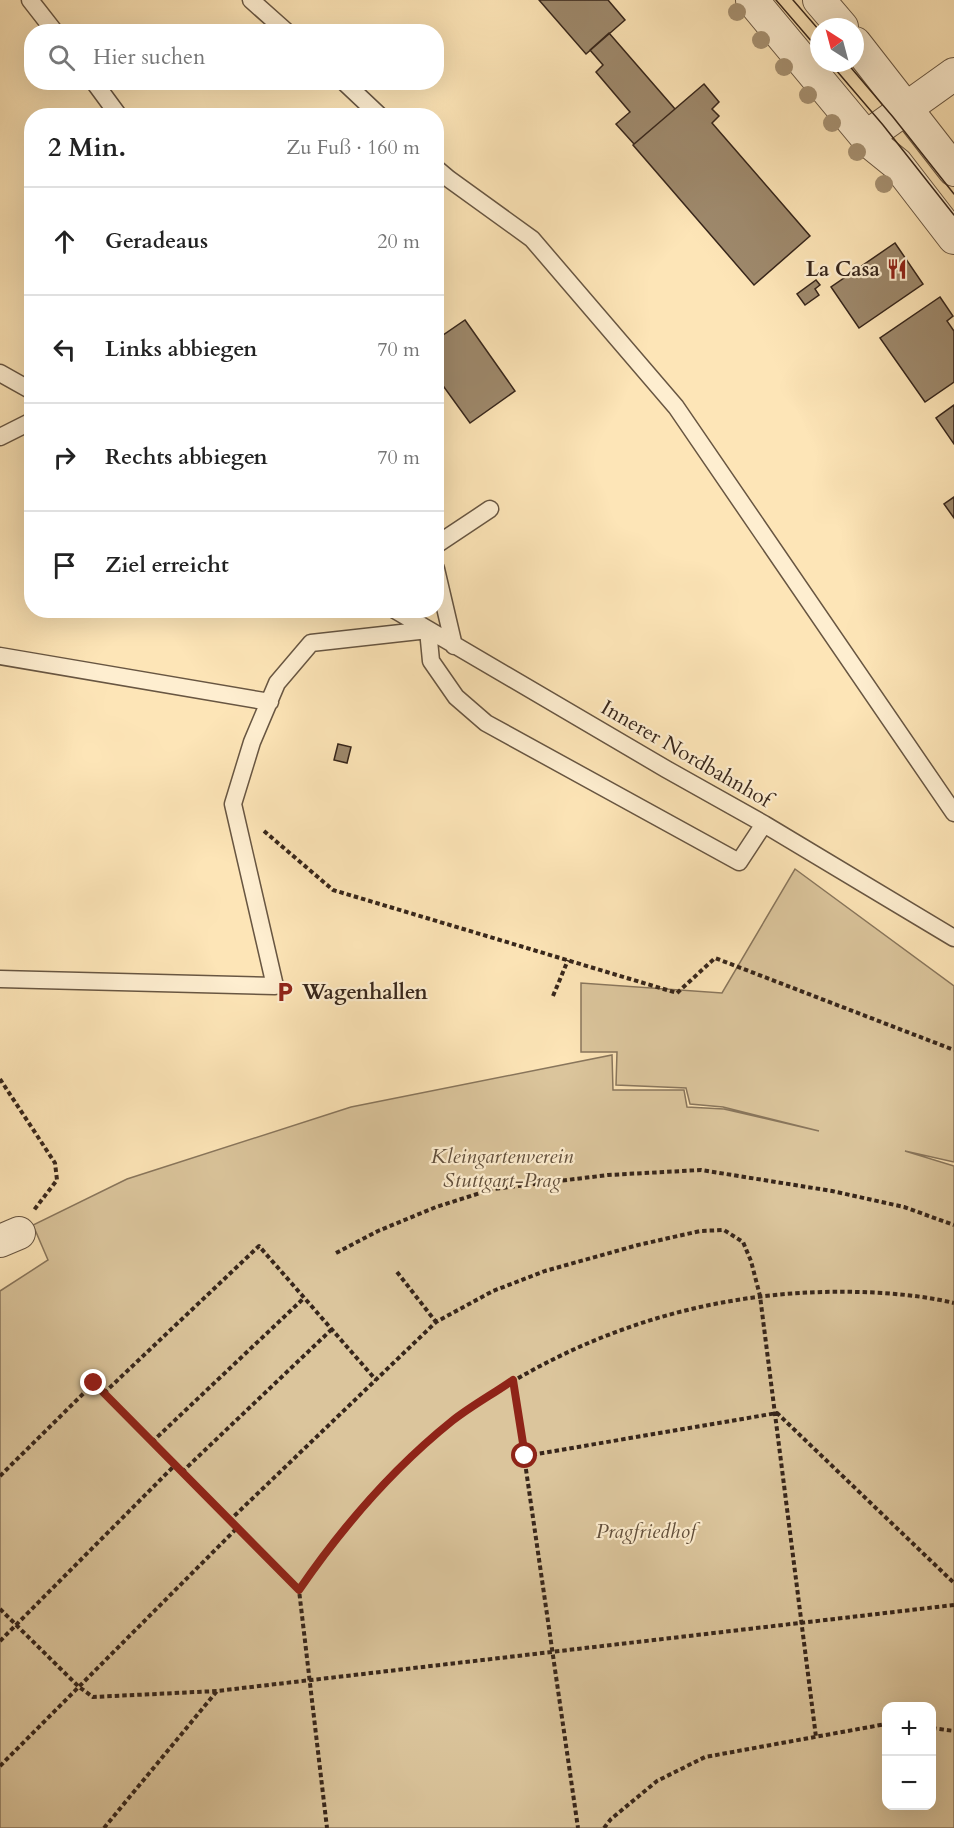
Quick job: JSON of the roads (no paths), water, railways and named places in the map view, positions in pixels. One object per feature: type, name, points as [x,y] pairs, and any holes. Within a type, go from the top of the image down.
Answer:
[{"type":"street","points":[[752,0],[871,143],[897,164],[954,238]]},
{"type":"street","points":[[819,0],[834,18]]},
{"type":"street","points":[[864,54],[954,170]]},
{"type":"street","points":[[863,133],[873,132],[954,74]]},
{"type":"lane","points":[[30,0],[49,24]]},
{"type":"lane","points":[[251,0],[278,24]]},
{"type":"lane","points":[[100,90],[113,108]]},
{"type":"lane","points":[[352,90],[372,108]]},
{"type":"lane","points":[[444,175],[532,239],[676,407],[954,813]]},
{"type":"lane","points":[[0,373],[24,386]]},
{"type":"lane","points":[[0,437],[24,425]]},
{"type":"lane","points":[[444,540],[490,509]]},
{"type":"lane","points":[[444,603],[454,646]]},
{"type":"lane","name":"Innerer Nordbahnhof","points":[[408,618],[764,824],[954,938]]},
{"type":"lane","points":[[0,979],[275,986],[233,804],[252,742],[277,682],[311,643],[428,630],[431,661],[456,697],[486,723],[739,862],[764,824]]},
{"type":"lane","points":[[0,656],[270,702]]},
{"type":"tram line","points":[[776,0],[810,40]]},
{"type":"tram line","points":[[793,0],[810,20]]},
{"type":"tram line","points":[[838,72],[954,215]]},
{"type":"tram line","points":[[855,72],[954,194]]},
{"type":"place","name":"La Casa","points":[[897,269]]},
{"type":"place","name":"Wagenhallen","points":[[285,992]]},
{"type":"park label","name":"Kleingartenverein Stuttgart-Prag","points":[[502,1168]]},
{"type":"park label","name":"Pragfriedhof","points":[[646,1531]]}]
